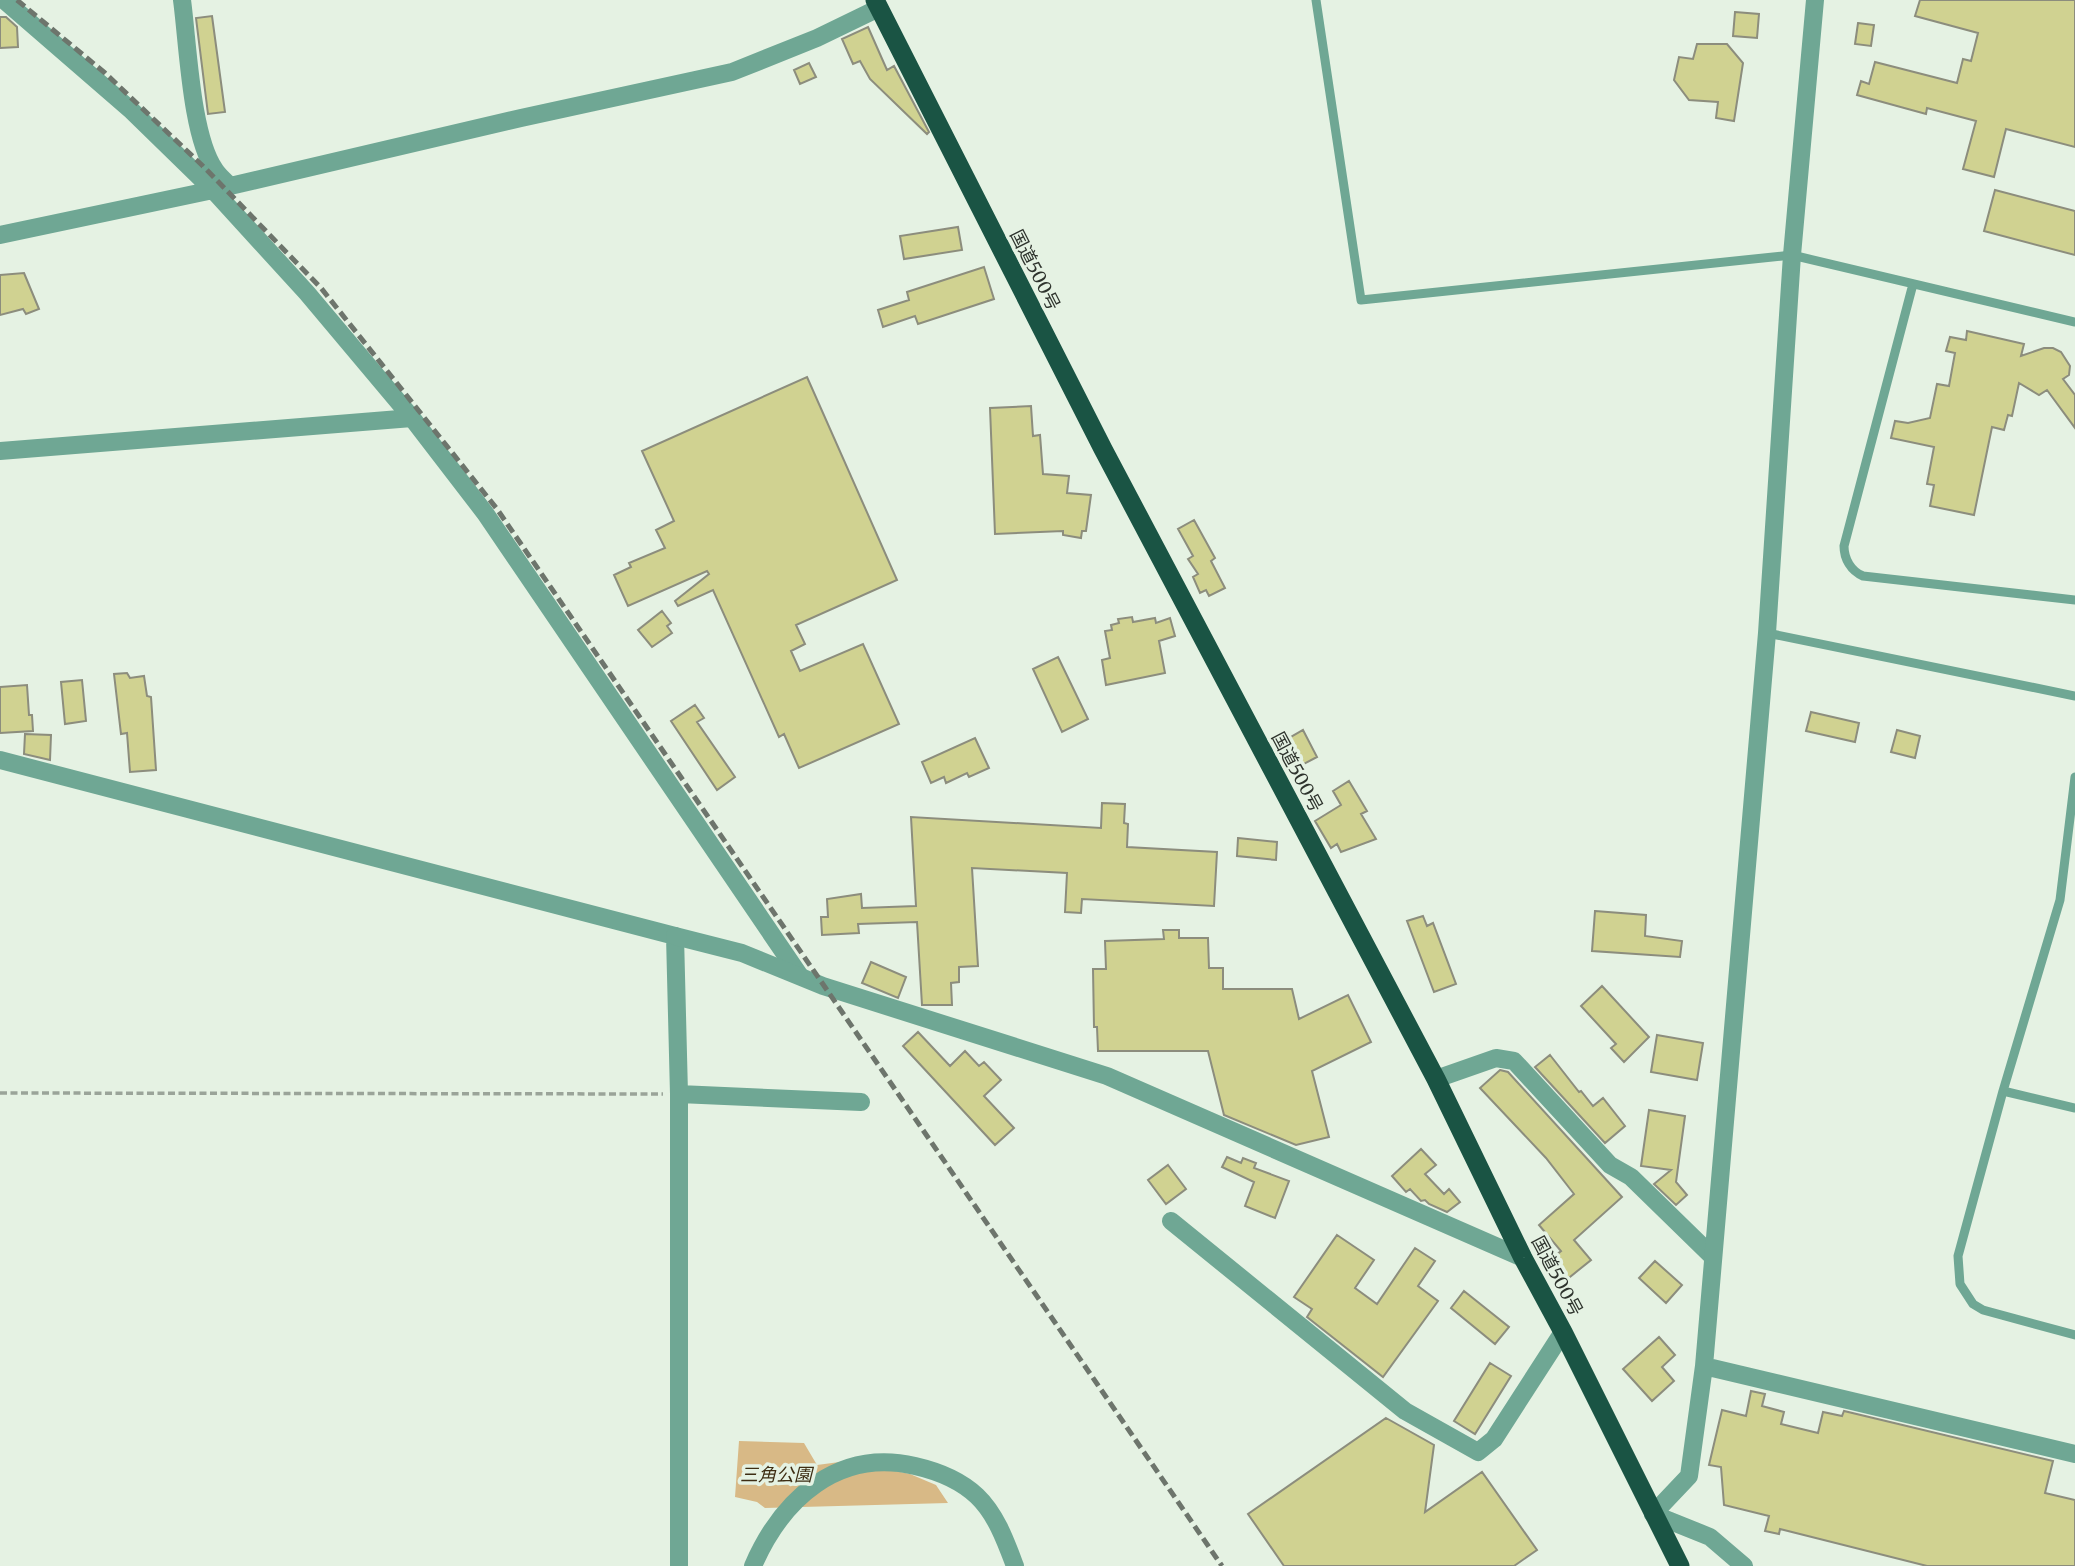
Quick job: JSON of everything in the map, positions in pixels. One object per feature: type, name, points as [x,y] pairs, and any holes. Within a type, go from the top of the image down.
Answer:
[{"type":"highway","name":"国道500号","points":[[877,4],[1103,449],[1436,1079],[1523,1258],[1680,1566]]},
{"type":"street","points":[[4,0],[221,188],[412,418],[485,513],[800,976]]},
{"type":"street","points":[[182,0],[197,118],[203,145],[221,188]]},
{"type":"street","points":[[1744,1566],[1710,1537],[1653,1514],[1689,1476],[1704,1366],[1767,633],[1792,255],[1815,0]]},
{"type":"street","points":[[0,235],[221,188],[732,72],[817,38],[877,4]]},
{"type":"street","points":[[0,451],[412,418]]},
{"type":"street","points":[[0,760],[742,953],[823,986],[1107,1076],[1523,1258]]},
{"type":"street","points":[[675,936],[680,1094],[679,1566]]},
{"type":"street","points":[[1436,1079],[1496,1058],[1514,1061],[1610,1165],[1631,1177],[1713,1257]]},
{"type":"street","points":[[680,1094],[861,1102]]},
{"type":"street","points":[[1171,1221],[1405,1411],[1478,1452],[1493,1439],[1563,1332]]},
{"type":"street","points":[[1704,1366],[2075,1454]]},
{"type":"street","points":[[753,1566],[764,1541],[791,1504],[841,1469],[871,1462],[900,1462],[927,1468],[953,1479],[978,1496],[992,1516],[1015,1566]]},
{"type":"lane","points":[[1316,0],[1361,300],[1792,255],[2075,322]]},
{"type":"lane","points":[[1913,284],[1844,546],[1848,562],[1852,569],[1863,576],[2075,600]]},
{"type":"lane","points":[[1767,633],[2075,696]]},
{"type":"lane","points":[[2075,777],[2060,900],[2003,1091],[1958,1256],[1957,1273],[1960,1284],[1973,1304],[1983,1310],[2075,1335]]},
{"type":"lane","points":[[2003,1091],[2075,1108]]},
{"type":"path","points":[[0,1093],[680,1094]]},
{"type":"green space","name":"三角公園","points":[[739,1441],[804,1443],[817,1465],[847,1461],[910,1474],[936,1485],[948,1503],[765,1508],[757,1502],[735,1497]]},
{"type":"building","points":[[1920,0],[2075,0],[2075,147],[2006,129],[1994,177],[1963,169],[1976,121],[1927,108],[1926,114],[1857,95],[1861,81],[1869,84],[1875,62],[1957,83],[1963,59],[1971,61],[1978,33],[1915,16]]},
{"type":"building","points":[[1735,12],[1759,14],[1757,38],[1733,36]]},
{"type":"building","points":[[212,16],[225,112],[208,114],[196,18]]},
{"type":"building","points":[[0,17],[6,17],[17,27],[18,47],[0,48]]},
{"type":"building","points":[[1858,23],[1874,25],[1871,46],[1855,44]]},
{"type":"building","points":[[868,27],[887,70],[894,66],[929,132],[927,134],[870,79],[860,61],[853,64],[842,39]]},
{"type":"building","points":[[1697,44],[1727,44],[1743,63],[1734,121],[1716,118],[1718,102],[1689,100],[1674,80],[1679,57],[1693,59]]},
{"type":"building","points":[[809,63],[816,77],[800,84],[794,70]]},
{"type":"building","points":[[1995,190],[2075,211],[2075,255],[1984,231]]},
{"type":"building","points":[[958,227],[962,250],[904,259],[900,236]]},
{"type":"building","points":[[984,267],[994,299],[918,324],[915,316],[883,327],[878,310],[909,300],[907,292]]},
{"type":"building","points":[[24,273],[39,309],[26,314],[23,309],[0,315],[0,275]]},
{"type":"building","points":[[1967,331],[2024,344],[2021,356],[2044,348],[2061,352],[2070,366],[2069,375],[2063,379],[2075,395],[2075,428],[2047,390],[2039,395],[2019,383],[2012,416],[2008,415],[2004,430],[1992,427],[1974,515],[1930,506],[1934,485],[1927,484],[1934,447],[1891,438],[1895,421],[1908,423],[1930,418],[1937,384],[1949,386],[1955,353],[1946,351],[1950,337],[1966,340]]},
{"type":"building","points":[[807,377],[897,580],[796,625],[805,644],[791,651],[800,671],[863,644],[899,724],[799,768],[784,734],[779,737],[713,590],[678,606],[675,601],[709,574],[707,571],[628,606],[614,575],[631,567],[629,563],[665,548],[656,530],[674,521],[642,451]]},
{"type":"building","points":[[1031,406],[1033,436],[1040,435],[1043,474],[1069,476],[1067,493],[1091,495],[1086,531],[1082,531],[1081,538],[1063,535],[1063,531],[995,534],[990,408]]},
{"type":"building","points":[[1194,520],[1215,558],[1211,561],[1225,588],[1209,596],[1206,590],[1200,593],[1193,577],[1198,574],[1188,559],[1193,556],[1178,529]]},
{"type":"building","points":[[662,611],[671,623],[667,626],[672,633],[652,647],[638,630]]},
{"type":"building","points":[[1132,617],[1133,622],[1155,618],[1156,623],[1170,618],[1175,636],[1159,641],[1165,673],[1106,685],[1102,660],[1110,658],[1105,631],[1112,630],[1111,625],[1119,623],[1118,619]]},
{"type":"building","points":[[1058,657],[1088,719],[1062,732],[1033,669]]},
{"type":"building","points":[[127,673],[130,678],[144,676],[147,696],[151,697],[156,770],[130,772],[127,733],[121,734],[114,674]]},
{"type":"building","points":[[82,680],[86,721],[65,724],[61,682]]},
{"type":"building","points":[[27,685],[33,731],[0,733],[0,687]]},
{"type":"building","points":[[695,705],[704,718],[697,722],[735,777],[717,790],[671,721]]},
{"type":"building","points":[[1811,712],[1859,723],[1855,742],[1806,731]]},
{"type":"building","points":[[1303,730],[1317,757],[1298,767],[1284,741]]},
{"type":"building","points":[[1897,730],[1920,736],[1915,758],[1891,752]]},
{"type":"building","points":[[25,734],[51,735],[50,760],[24,754]]},
{"type":"building","points":[[975,738],[989,768],[969,777],[967,773],[946,783],[944,777],[931,783],[922,762]]},
{"type":"building","points":[[1349,781],[1367,811],[1361,814],[1376,839],[1341,852],[1337,844],[1331,848],[1315,821],[1341,805],[1333,791]]},
{"type":"building","points":[[1102,803],[1125,804],[1127,847],[1217,852],[1214,906],[1082,899],[1081,913],[1065,912],[1067,873],[972,868],[978,966],[959,967],[959,982],[951,983],[952,1005],[922,1005],[917,922],[858,924],[859,933],[822,935],[821,917],[828,917],[827,899],[861,894],[862,908],[916,906],[911,817],[1101,828]]},
{"type":"building","points":[[1238,838],[1277,842],[1276,860],[1237,856]]},
{"type":"building","points":[[1595,911],[1646,915],[1645,936],[1682,941],[1680,957],[1592,951]]},
{"type":"building","points":[[1423,916],[1427,926],[1433,923],[1456,984],[1434,992],[1407,921]]},
{"type":"building","points":[[1163,930],[1179,930],[1179,938],[1208,938],[1209,968],[1223,968],[1223,989],[1292,989],[1299,1019],[1348,995],[1371,1042],[1312,1071],[1329,1137],[1296,1145],[1224,1115],[1208,1051],[1098,1051],[1097,1027],[1094,1027],[1093,969],[1106,969],[1105,941],[1164,939]]},
{"type":"building","points":[[871,962],[906,977],[898,998],[862,983]]},
{"type":"building","points":[[1602,986],[1649,1037],[1624,1062],[1611,1048],[1616,1044],[1581,1006]]},
{"type":"building","points":[[918,1032],[950,1066],[965,1051],[979,1066],[984,1062],[1001,1080],[984,1096],[1014,1128],[995,1145],[903,1046]]},
{"type":"building","points":[[1657,1035],[1703,1043],[1697,1080],[1651,1072]]},
{"type":"building","points":[[1550,1055],[1593,1106],[1603,1098],[1625,1126],[1605,1143],[1535,1067]]},
{"type":"building","points":[[1500,1070],[1508,1072],[1622,1197],[1574,1240],[1591,1260],[1560,1285],[1544,1265],[1561,1251],[1539,1225],[1574,1194],[1546,1158],[1480,1088]]},
{"type":"building","points":[[1649,1110],[1685,1116],[1676,1182],[1687,1195],[1676,1205],[1654,1184],[1671,1170],[1641,1166]]},
{"type":"building","points":[[1421,1149],[1436,1165],[1425,1174],[1444,1194],[1449,1189],[1460,1202],[1447,1212],[1425,1200],[1421,1201],[1410,1189],[1406,1192],[1392,1176]]},
{"type":"building","points":[[1227,1157],[1241,1163],[1243,1158],[1256,1163],[1254,1168],[1289,1181],[1275,1218],[1245,1206],[1254,1182],[1222,1167]]},
{"type":"building","points":[[1168,1165],[1186,1189],[1166,1204],[1148,1180]]},
{"type":"building","points":[[1337,1235],[1374,1260],[1355,1288],[1377,1304],[1415,1248],[1435,1261],[1418,1286],[1438,1301],[1383,1377],[1307,1317],[1312,1309],[1294,1297]]},
{"type":"building","points":[[1655,1261],[1682,1285],[1666,1303],[1639,1278]]},
{"type":"building","points":[[1464,1291],[1509,1327],[1495,1344],[1451,1308]]},
{"type":"building","points":[[1659,1337],[1675,1355],[1662,1367],[1674,1381],[1652,1401],[1623,1369]]},
{"type":"building","points":[[1490,1363],[1511,1376],[1475,1434],[1454,1421]]},
{"type":"building","points":[[1751,1391],[1765,1394],[1762,1406],[1784,1412],[1781,1424],[1818,1433],[1823,1412],[1842,1416],[1844,1411],[2053,1461],[2045,1493],[2075,1500],[2075,1566],[1927,1566],[1780,1529],[1779,1534],[1765,1531],[1769,1516],[1724,1505],[1721,1467],[1709,1465],[1722,1410],[1746,1416]]},
{"type":"building","points":[[1386,1418],[1434,1445],[1425,1512],[1482,1472],[1537,1550],[1514,1566],[1284,1566],[1248,1514]]},
{"type":"railway","points":[[17,0],[105,73],[205,168],[321,288],[497,509],[1222,1566]]}]
